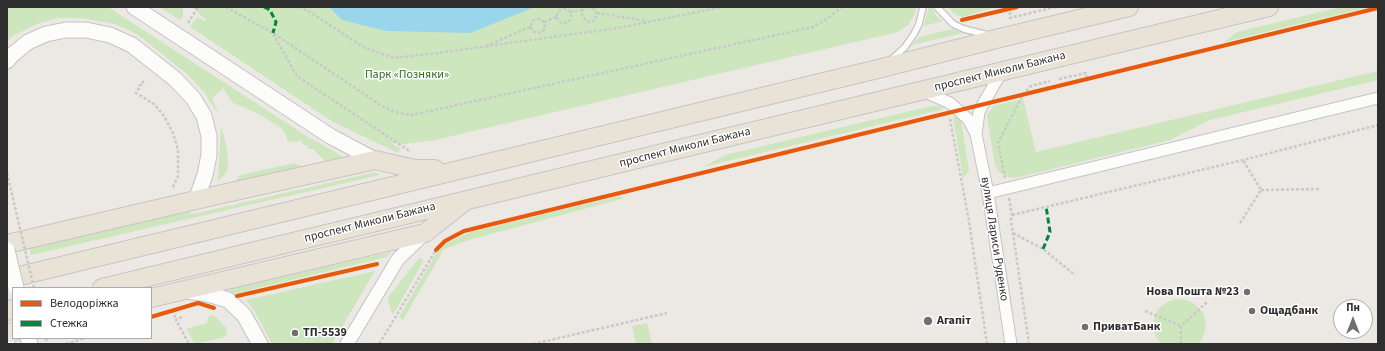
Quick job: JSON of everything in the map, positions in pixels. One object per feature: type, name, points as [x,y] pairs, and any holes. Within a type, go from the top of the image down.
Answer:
[{"type":"highway","points":[[7,279],[1129,7]]},
{"type":"highway","name":"проспект Миколи Бажана","points":[[106,287],[1269,7]]},
{"type":"highway","points":[[7,244],[375,160],[416,169],[458,170]]},
{"type":"highway","points":[[152,298],[425,233],[468,199]]},
{"type":"main road","points":[[134,7],[330,136],[375,160]]},
{"type":"main road","points":[[7,61],[28,42],[46,34],[66,30],[86,30],[110,35],[132,45],[175,79],[193,98],[204,116],[209,136],[209,155],[205,175],[196,200]]},
{"type":"main road","points":[[7,250],[16,287]]},
{"type":"main road","points":[[182,290],[208,294],[228,300],[244,315],[260,344]]},
{"type":"street","name":"вулиця Лариси Руденко","points":[[976,134],[983,104],[1002,71]]},
{"type":"street","name":"вулиця Лариси Руденко","points":[[923,90],[950,103],[968,119],[976,134],[988,193],[1011,344]]},
{"type":"street","points":[[988,193],[1378,98]]},
{"type":"street","points":[[347,344],[398,259],[425,233]]},
{"type":"lane","points":[[882,68],[905,47],[914,34],[919,24],[923,7]]},
{"type":"lane","points":[[937,7],[953,24],[964,30],[1004,37]]},
{"type":"path","points":[[226,7],[273,34],[382,106],[396,112],[411,115],[813,27],[827,19],[842,7]]},
{"type":"path","points":[[299,7],[310,12],[363,47],[394,58],[624,27],[722,7]]},
{"type":"path","points":[[307,7],[310,12]]},
{"type":"path","points":[[556,17],[557,12],[561,9],[566,9],[570,12],[583,10],[589,7],[594,9],[596,13],[649,21]]},
{"type":"path","points":[[962,20],[1011,7],[1017,7]]},
{"type":"path","points":[[1011,7],[1010,18],[1055,7]]},
{"type":"path","points":[[188,23],[196,8]]},
{"type":"path","points":[[1023,94],[1378,8]]},
{"type":"path","points":[[583,10],[583,17],[588,21],[594,20],[596,13]]},
{"type":"path","points":[[556,17],[560,22],[567,22],[571,17],[570,12]]},
{"type":"path","points":[[544,22],[556,17]]},
{"type":"path","points":[[530,27],[531,22],[535,18],[544,22]]},
{"type":"path","points":[[530,27],[534,32],[541,32],[545,27],[544,22]]},
{"type":"path","points":[[483,47],[530,27]]},
{"type":"path","points":[[273,34],[297,76],[413,153]]},
{"type":"path","points":[[1059,79],[1086,73],[1087,78]]},
{"type":"path","points":[[144,81],[136,93],[154,104],[164,116],[174,133],[178,150],[178,176],[172,189]]},
{"type":"path","points":[[1029,344],[1011,220],[1012,214],[998,143],[1023,94],[1031,86],[1050,81]]},
{"type":"path","points":[[379,344],[436,250],[445,241],[464,231],[949,112],[987,344]]},
{"type":"path","points":[[1012,214],[1243,160],[1378,125]]},
{"type":"path","points":[[1243,160],[1261,190]]},
{"type":"path","points":[[7,173],[34,287]]},
{"type":"path","points":[[1261,190],[1320,188]]},
{"type":"path","points":[[1240,223],[1261,190]]},
{"type":"path","points":[[1013,233],[1043,248],[1075,275]]},
{"type":"path","points":[[237,296],[377,264]]},
{"type":"path","points":[[1181,344],[1181,326],[1207,302]]},
{"type":"path","points":[[152,317],[173,310],[176,320],[189,344]]},
{"type":"path","points":[[1145,311],[1181,326]]},
{"type":"path","points":[[533,344],[667,312]]},
{"type":"path","points":[[176,320],[182,317]]},
{"type":"path","points":[[66,344],[82,339]]},
{"type":"green space","points":[[7,7],[108,7],[305,135],[347,159],[327,163],[313,149],[309,149],[307,145],[303,145],[302,140],[294,142],[288,141],[284,131],[280,127],[255,112],[233,103],[223,88],[212,98],[218,112],[215,110],[205,93],[187,74],[137,34],[115,24],[81,18],[58,18],[37,24],[13,36],[7,41]]},
{"type":"green space","points":[[159,7],[183,7],[183,17],[180,20]]},
{"type":"green space","name":"Парк «Позняки»","points":[[192,7],[916,7],[915,14],[908,25],[898,32],[435,140],[405,144],[391,143],[401,149],[398,153],[333,122],[190,27],[197,17],[205,21],[206,20]]},
{"type":"green space","points":[[929,7],[932,7],[936,16],[943,21],[924,26]]},
{"type":"green space","points":[[948,7],[996,7],[962,17],[953,13]]},
{"type":"green space","points":[[1341,7],[1369,7],[1224,42],[1237,32]]},
{"type":"green space","points":[[952,29],[963,33],[912,45],[919,37]]},
{"type":"green space","points":[[1378,71],[1378,80],[1210,120],[1170,140],[1024,176],[1014,178],[1008,177],[1000,173],[995,165],[987,116],[993,106],[1023,99],[1036,152]]},
{"type":"green space","points":[[931,106],[941,106],[944,109],[703,167],[725,155]]},
{"type":"green space","points":[[959,115],[969,170],[963,178],[953,117]]},
{"type":"green space","points":[[221,126],[227,149],[228,164],[227,171],[218,182]]},
{"type":"green space","points":[[294,163],[305,168],[234,186],[239,176]]},
{"type":"green space","points":[[376,172],[380,175],[31,255],[29,247],[186,211],[193,214]]},
{"type":"green space","points":[[620,196],[625,198],[469,240],[444,249],[403,320],[399,317],[437,252],[448,242],[471,232]]},
{"type":"green space","points":[[391,252],[387,257],[233,294],[229,289]]},
{"type":"green space","points":[[419,258],[424,260],[393,315],[388,302],[389,296]]},
{"type":"green space","points":[[375,271],[332,344],[272,344],[255,312],[246,300]]},
{"type":"green space","points":[[1176,299],[1186,300],[1193,303],[1204,315],[1206,323],[1205,332],[1198,344],[1161,344],[1154,333],[1153,324],[1155,315],[1160,307],[1167,302]]},
{"type":"green space","points":[[212,315],[216,317],[227,329],[226,336],[198,343],[194,342],[186,329],[207,323],[208,318]]},
{"type":"green space","points":[[647,323],[652,344],[636,344],[632,326]]},
{"type":"water","points":[[329,7],[535,7],[470,33],[386,31],[342,20]]},
{"type":"marked path","points":[[264,7],[270,10],[276,22],[273,33]]},
{"type":"marked path","points":[[1043,249],[1050,232],[1046,206]]},
{"type":"cycle path","points":[[962,20],[1017,7]]},
{"type":"cycle path","points":[[436,250],[445,241],[464,231],[1378,8]]},
{"type":"cycle path","points":[[237,296],[377,264]]},
{"type":"cycle path","points":[[152,317],[198,303],[214,308]]},
{"type":"place","name":"Нова Пошта №23","points":[[1247,292]]},
{"type":"place","name":"Ощадбанк","points":[[1252,311]]},
{"type":"place","name":"Агапіт","points":[[928,321]]},
{"type":"place","name":"ПриватБанк","points":[[1085,327]]},
{"type":"place","name":"ТП-5539","points":[[295,333]]}]
